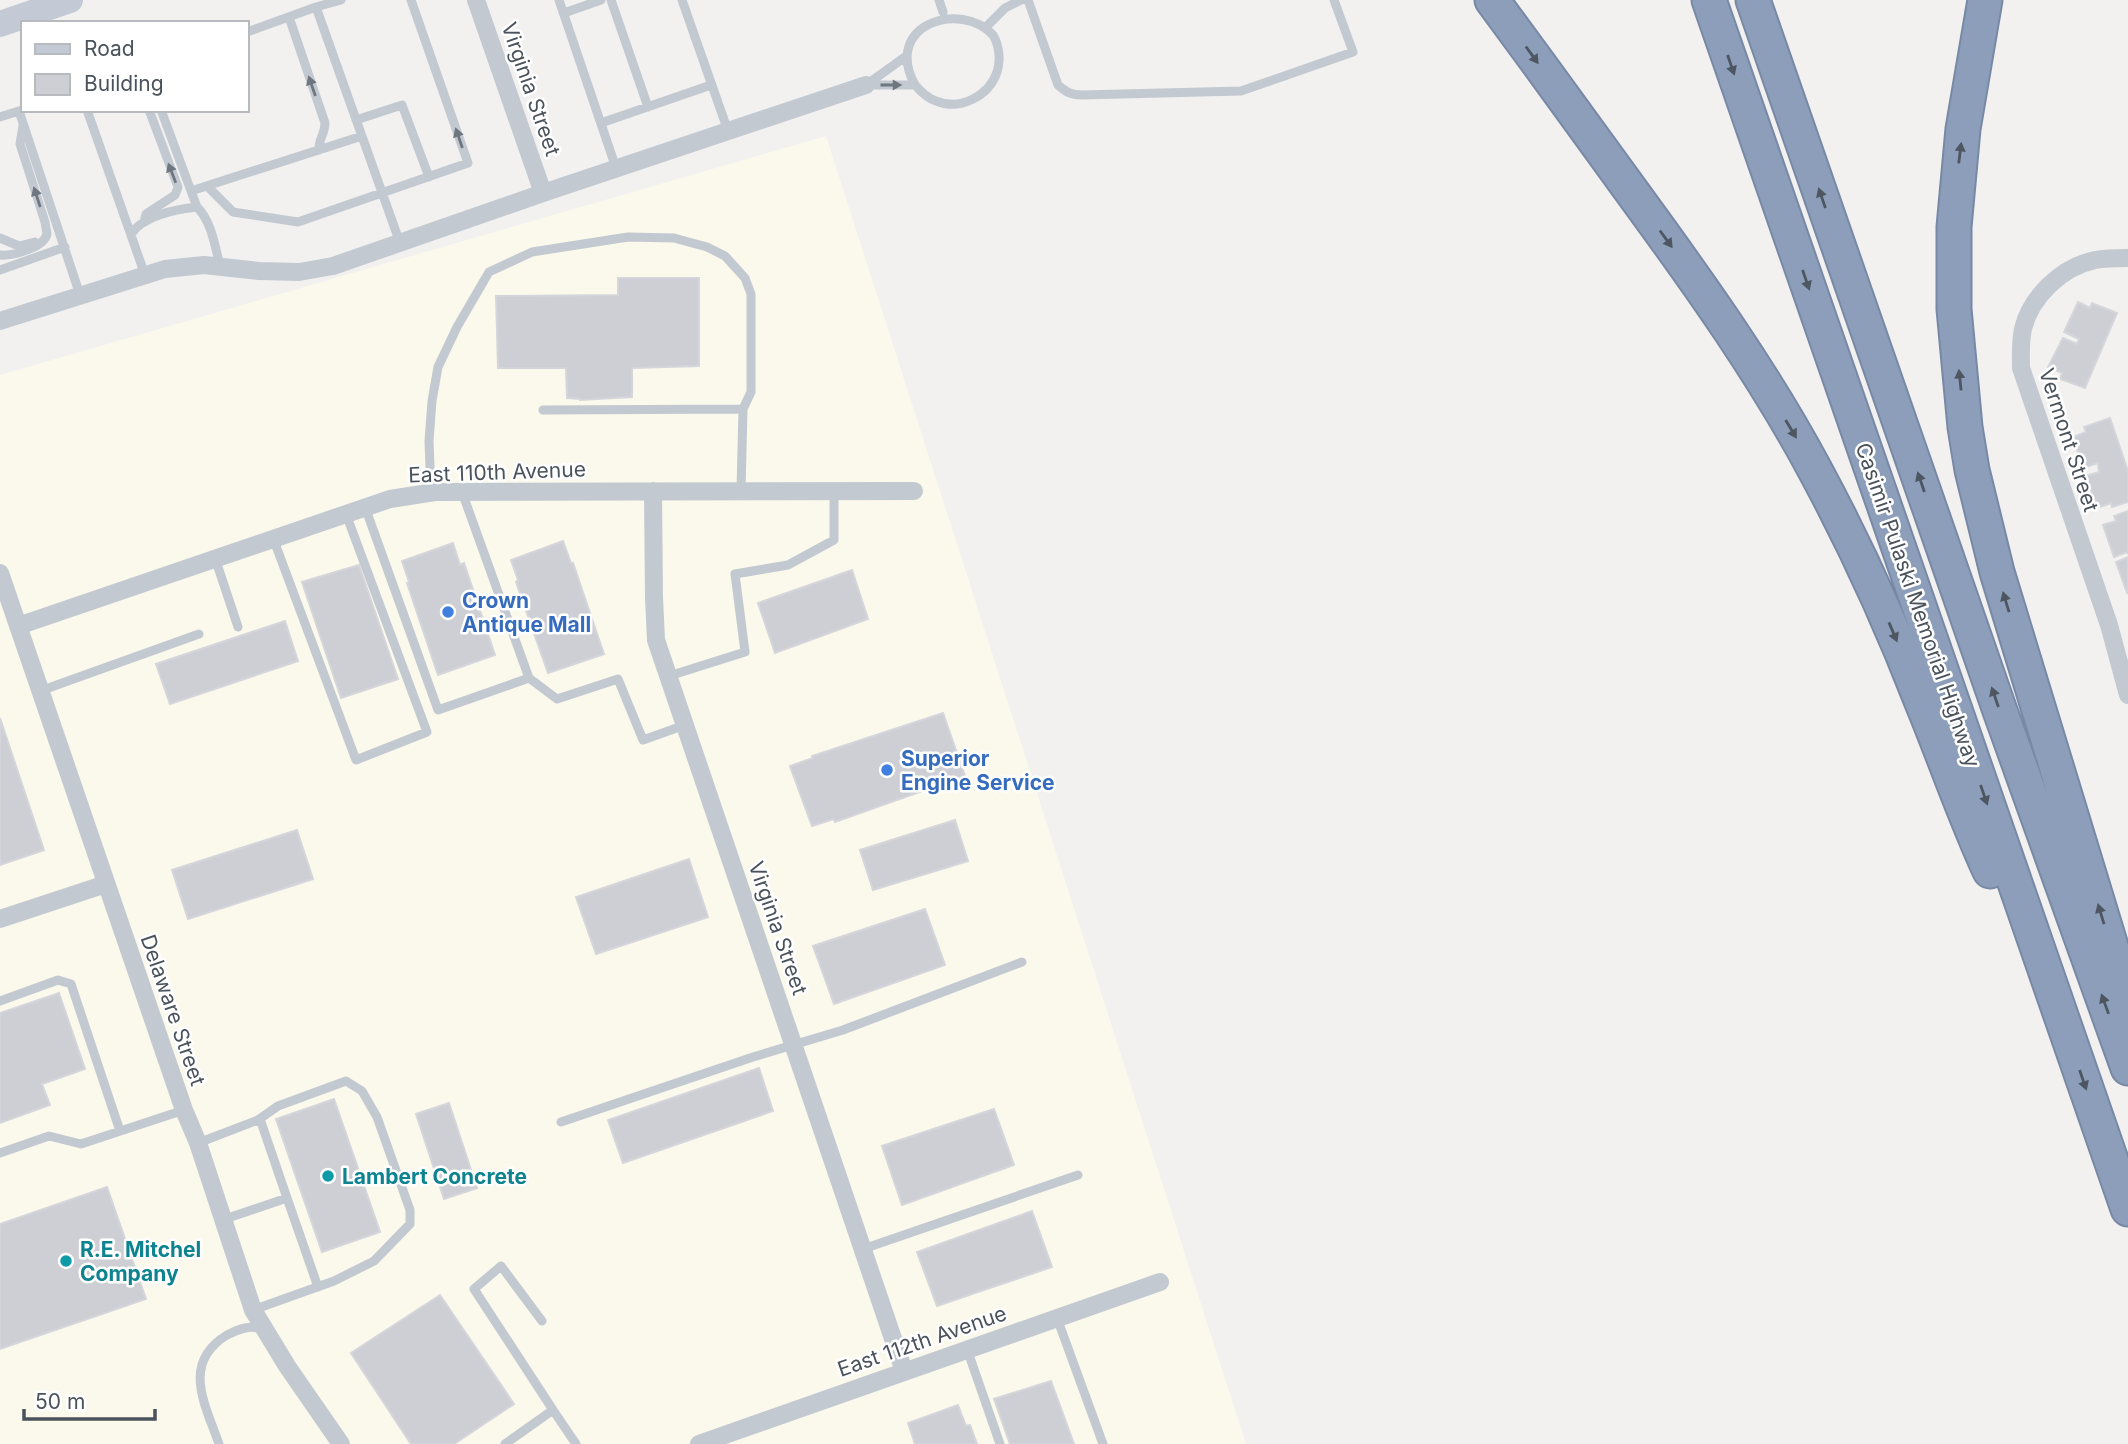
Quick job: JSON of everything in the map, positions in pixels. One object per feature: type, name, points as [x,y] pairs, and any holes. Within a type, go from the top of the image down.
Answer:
[{"type":"highway","points":[[1492,0],[1713,303],[1814,468],[1892,630],[1924,705],[1963,811],[2069,1039]]},
{"type":"highway","name":"Casimir Pulaski Memorial Highway","points":[[1709,0],[2128,1209]]},
{"type":"highway","name":"Casimir Pulaski Memorial Highway","points":[[1754,0],[1999,708],[2128,1068]]},
{"type":"highway","points":[[1984,0],[1960,150],[1954,227],[1954,309],[1965,427],[1972,470],[1997,572],[2128,1002]]},
{"type":"main road","points":[[0,24],[70,0]]},
{"type":"street","name":"Virginia Street","points":[[476,0],[543,193]]},
{"type":"street","points":[[0,321],[165,268],[220,266],[269,272],[299,272],[333,266],[866,85]]},
{"type":"street","name":"Vermont Street","points":[[2128,258],[2095,260],[2059,276],[2045,289],[2032,308],[2020,346],[2021,368],[2109,625],[2128,695]]},
{"type":"street","name":"Virginia Street","points":[[653,491],[656,640],[904,1371]]},
{"type":"street","name":"East 110th Avenue","points":[[18,626],[390,499],[462,492],[914,491]]},
{"type":"street","name":"Delaware Street","points":[[0,573],[184,1110],[198,1143],[253,1310],[287,1366],[341,1444]]},
{"type":"street","points":[[0,919],[106,884]]},
{"type":"street","name":"East 112th Avenue","points":[[699,1444],[1160,1282]]},
{"type":"lane","points":[[248,32],[341,0]]},
{"type":"lane","points":[[207,186],[233,212],[298,222],[468,163],[411,0]]},
{"type":"lane","points":[[559,0],[616,168]]},
{"type":"lane","points":[[564,13],[601,0]]},
{"type":"lane","points":[[611,0],[648,107]]},
{"type":"lane","points":[[682,0],[728,131]]},
{"type":"lane","points":[[939,0],[943,12]]},
{"type":"lane","points":[[987,26],[1004,8],[1021,0]]},
{"type":"lane","points":[[1028,0],[1058,85],[1072,95],[1082,95],[1241,91],[1353,52],[1334,0]]},
{"type":"lane","points":[[316,7],[400,243]]},
{"type":"lane","points":[[943,12],[974,16],[987,26],[995,39],[999,54],[998,70],[991,84],[981,95],[954,105],[939,103],[925,96],[908,72],[905,57],[908,42],[916,28],[928,18],[943,12]]},
{"type":"lane","points":[[289,17],[325,123],[325,132],[318,143],[319,150]]},
{"type":"lane","points":[[866,85],[905,57]]},
{"type":"lane","points":[[601,123],[711,85]]},
{"type":"lane","points":[[866,85],[915,85]]},
{"type":"lane","points":[[356,120],[402,105],[429,177]]},
{"type":"lane","points":[[0,117],[21,111]]},
{"type":"lane","points":[[21,112],[23,125],[80,295]]},
{"type":"lane","points":[[88,112],[145,275]]},
{"type":"lane","points":[[144,222],[146,214],[175,195],[178,187],[150,112]]},
{"type":"lane","points":[[162,112],[197,207],[210,229],[220,266]]},
{"type":"lane","points":[[0,255],[10,256],[27,250],[45,239],[47,234],[20,144],[23,125]]},
{"type":"lane","points":[[191,191],[362,136]]},
{"type":"lane","points":[[131,234],[144,222],[160,215],[197,207]]},
{"type":"lane","points":[[431,493],[429,441],[438,367],[457,327],[489,272],[533,252],[628,237],[674,239],[707,247],[724,256],[745,278],[751,294],[751,391],[743,409],[741,491]]},
{"type":"lane","points":[[0,238],[19,246],[45,239]]},
{"type":"lane","points":[[0,270],[65,247]]},
{"type":"lane","points":[[542,410],[743,409]]},
{"type":"lane","points":[[669,676],[745,652],[735,574],[788,565],[834,541],[834,491]]},
{"type":"lane","points":[[462,492],[529,678],[557,699],[618,678],[643,740],[685,725]]},
{"type":"lane","points":[[365,507],[438,710],[529,678]]},
{"type":"lane","points":[[273,538],[356,760],[427,732],[346,514]]},
{"type":"lane","points":[[215,558],[238,627]]},
{"type":"lane","points":[[40,691],[199,634]]},
{"type":"lane","points":[[395,644],[412,638]]},
{"type":"lane","points":[[561,1122],[843,1030],[1022,962]]},
{"type":"lane","points":[[0,1001],[58,980],[71,984],[120,1131]]},
{"type":"lane","points":[[198,1143],[260,1119],[278,1106],[346,1082],[362,1091],[377,1117],[410,1210],[410,1224],[374,1261],[318,1287],[253,1310]]},
{"type":"lane","points":[[0,1153],[49,1136],[81,1143],[184,1110]]},
{"type":"lane","points":[[260,1119],[318,1287]]},
{"type":"lane","points":[[863,1249],[1078,1175]]},
{"type":"lane","points":[[222,1220],[287,1198]]},
{"type":"lane","points":[[542,1321],[501,1266],[474,1289],[576,1444]]},
{"type":"lane","points":[[1057,1318],[1103,1444]]},
{"type":"lane","points":[[219,1444],[200,1383],[200,1367],[215,1343],[229,1334],[241,1328],[256,1326],[265,1331]]},
{"type":"lane","points":[[967,1349],[1000,1444]]},
{"type":"lane","points":[[505,1444],[553,1410]]},
{"type":"shaded area","points":[[826,136],[1246,1444],[0,1444],[0,375]]},
{"type":"building","points":[[618,278],[699,278],[699,366],[632,368],[632,397],[580,400],[567,398],[566,368],[498,368],[496,296],[618,295]]},
{"type":"building","points":[[2078,302],[2090,308],[2092,303],[2117,313],[2085,388],[2060,379],[2062,373],[2048,367],[2063,338],[2077,344],[2079,339],[2064,332]]},
{"type":"building","points":[[2110,418],[2128,471],[2128,502],[2112,507],[2111,503],[2097,508],[2086,476],[2099,472],[2098,463],[2083,468],[2073,437],[2086,432],[2084,427]]},
{"type":"building","points":[[2128,511],[2128,554],[2127,552],[2114,557],[2103,525],[2116,521],[2114,516]]},
{"type":"building","points":[[563,541],[604,654],[548,673],[511,560]]},
{"type":"building","points":[[453,543],[460,565],[464,563],[495,655],[438,675],[402,561]]},
{"type":"building","points":[[2128,557],[2128,593],[2127,593],[2116,562]]},
{"type":"building","points":[[359,565],[398,679],[341,698],[302,582]]},
{"type":"building","points":[[852,570],[868,619],[775,653],[758,603]]},
{"type":"building","points":[[285,621],[298,661],[170,704],[156,664]]},
{"type":"building","points":[[943,713],[965,776],[835,822],[834,819],[812,826],[790,766],[813,758],[812,756]]},
{"type":"building","points":[[0,718],[44,850],[0,865]]},
{"type":"building","points":[[955,820],[968,861],[873,890],[860,850]]},
{"type":"building","points":[[297,830],[313,879],[188,919],[172,870]]},
{"type":"building","points":[[689,859],[708,917],[596,954],[576,897]]},
{"type":"building","points":[[925,909],[945,965],[834,1004],[813,946]]},
{"type":"building","points":[[59,993],[85,1069],[42,1084],[50,1105],[0,1123],[0,1013]]},
{"type":"building","points":[[759,1068],[773,1111],[623,1163],[608,1120]]},
{"type":"building","name":"Lambert Concrete","points":[[334,1099],[380,1232],[322,1252],[276,1119]]},
{"type":"building","points":[[449,1103],[477,1188],[444,1199],[416,1114]]},
{"type":"building","points":[[994,1109],[1014,1165],[902,1205],[882,1146]]},
{"type":"building","name":"R.E. Mitchel Company","points":[[107,1187],[146,1299],[0,1349],[0,1224]]},
{"type":"building","points":[[1032,1211],[1052,1267],[937,1306],[917,1252]]},
{"type":"building","points":[[440,1295],[514,1404],[454,1444],[411,1444],[351,1353]]},
{"type":"building","points":[[1051,1381],[1074,1444],[1010,1444],[994,1399]]},
{"type":"building","points":[[958,1405],[977,1444],[915,1444],[908,1423]]},
{"type":"place","name":"Crown Antique Mall","points":[[448,612]]},
{"type":"place","name":"Superior Engine Service","points":[[887,770]]},
{"type":"place","name":"Lambert Concrete","points":[[328,1176]]},
{"type":"place","name":"R.E. Mitchel Company","points":[[66,1261]]}]
